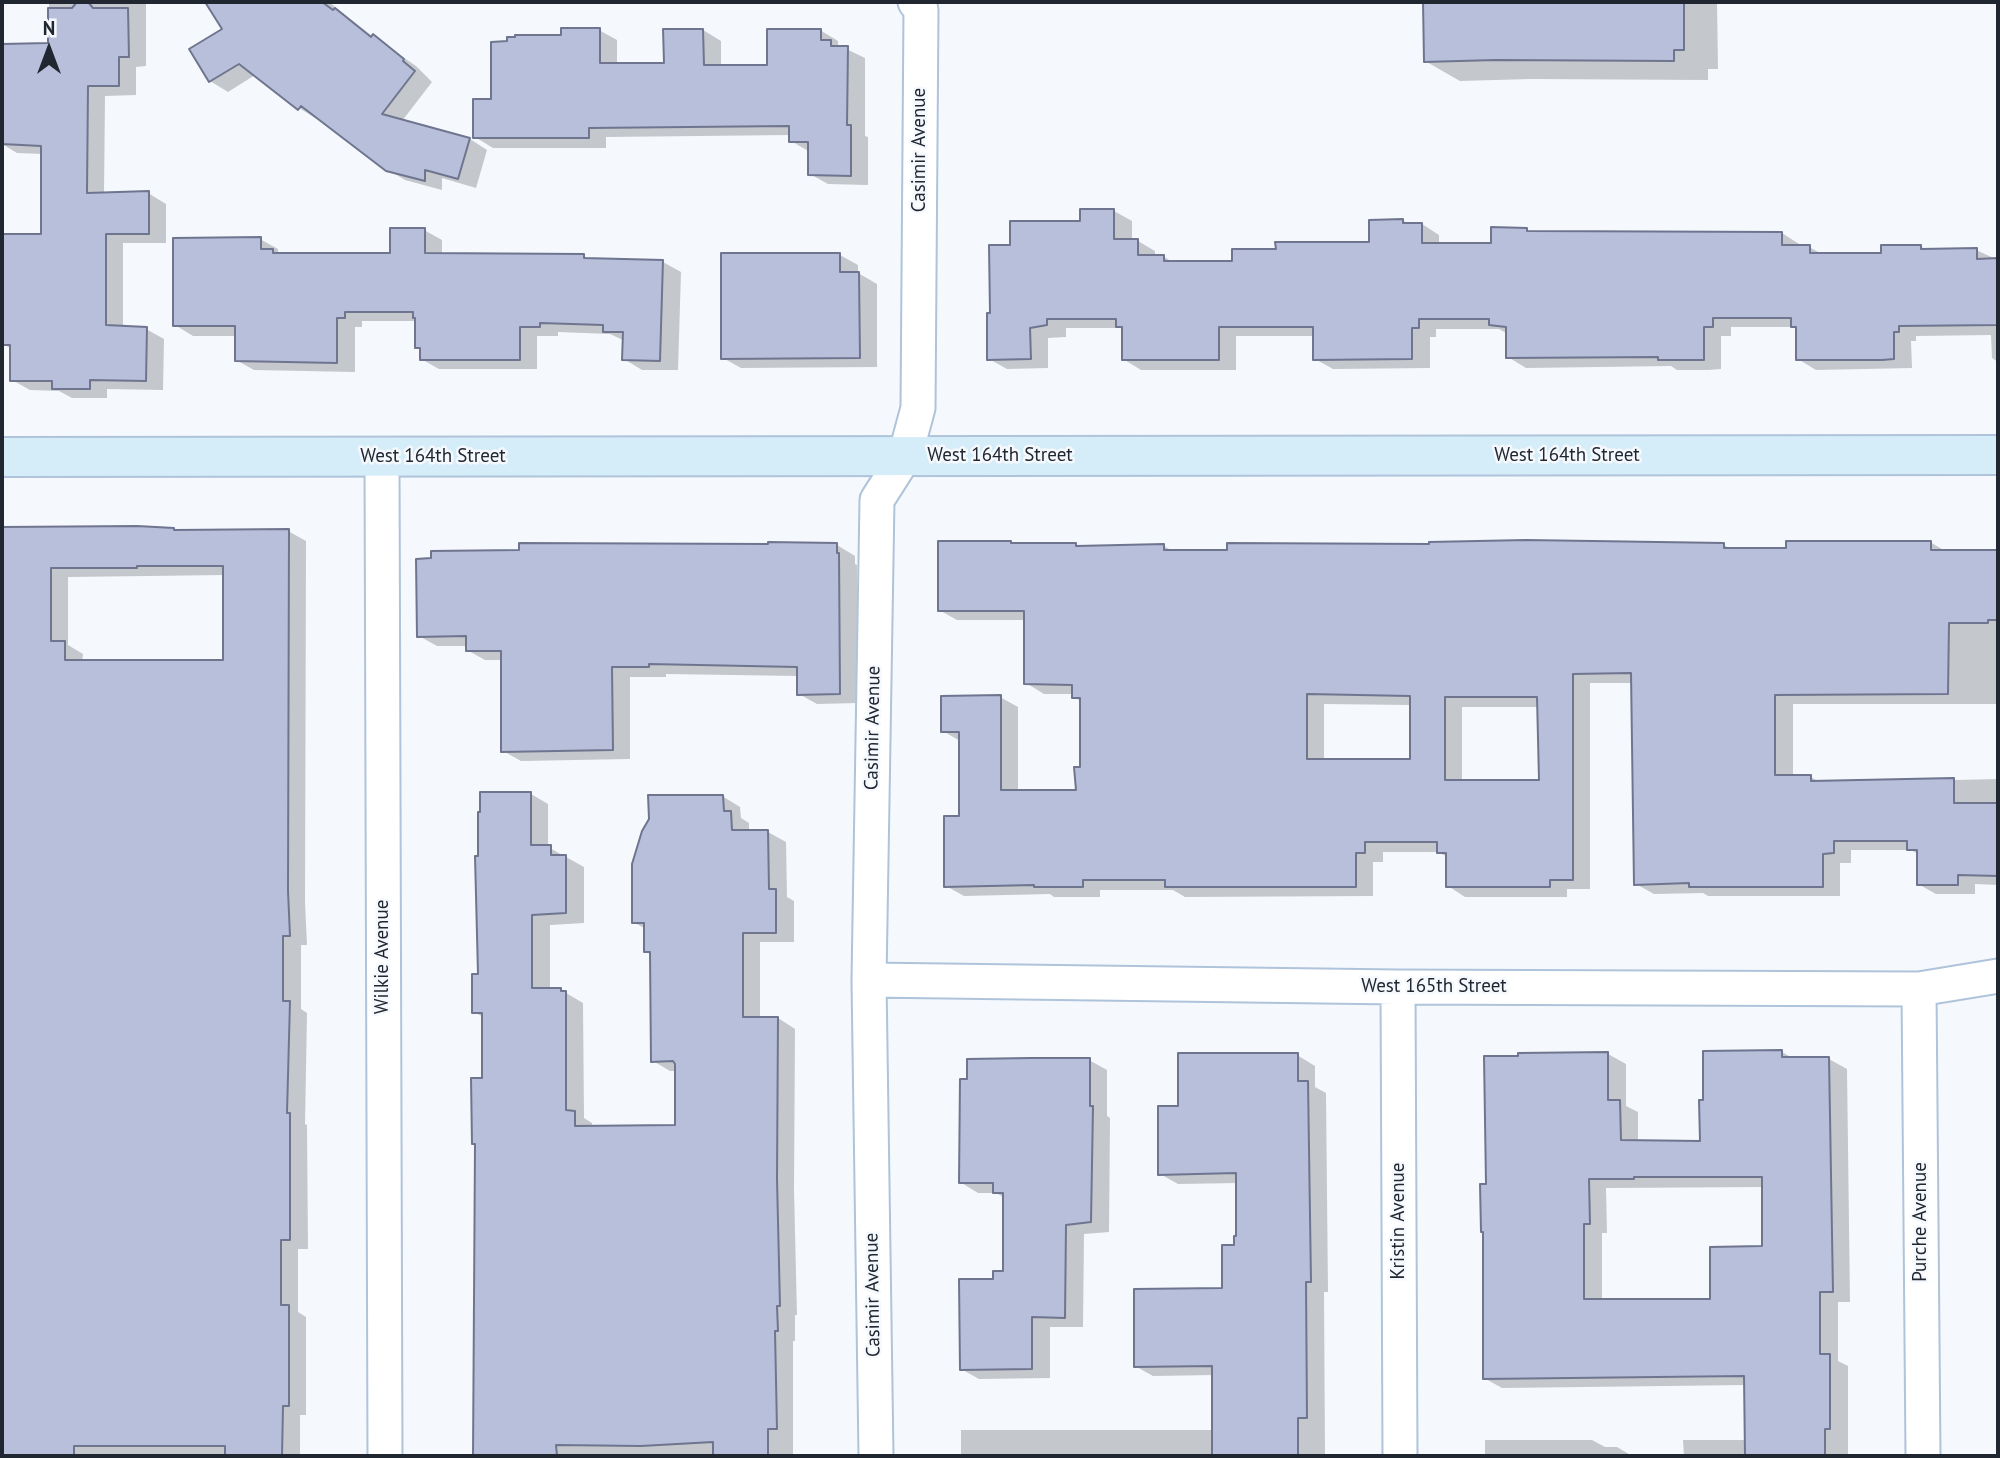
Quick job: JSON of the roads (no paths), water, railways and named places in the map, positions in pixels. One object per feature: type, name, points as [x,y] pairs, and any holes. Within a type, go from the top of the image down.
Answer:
[{"type":"street","name":"Casimir Avenue","points":[[876,1456],[869,980],[877,500],[905,456],[918,408],[918,6]]},
{"type":"street","name":"West 164th Street","points":[[2,457],[1998,455]]},
{"type":"street","name":"Wilkie Avenue","points":[[382,457],[384,1456]]},
{"type":"street","name":"West 165th Street","points":[[869,980],[1398,987],[1919,989],[1998,976]]},
{"type":"street","name":"Kristin Avenue","points":[[1398,987],[1400,1456]]},
{"type":"street","name":"Purche Avenue","points":[[1919,989],[1923,1456]]}]
